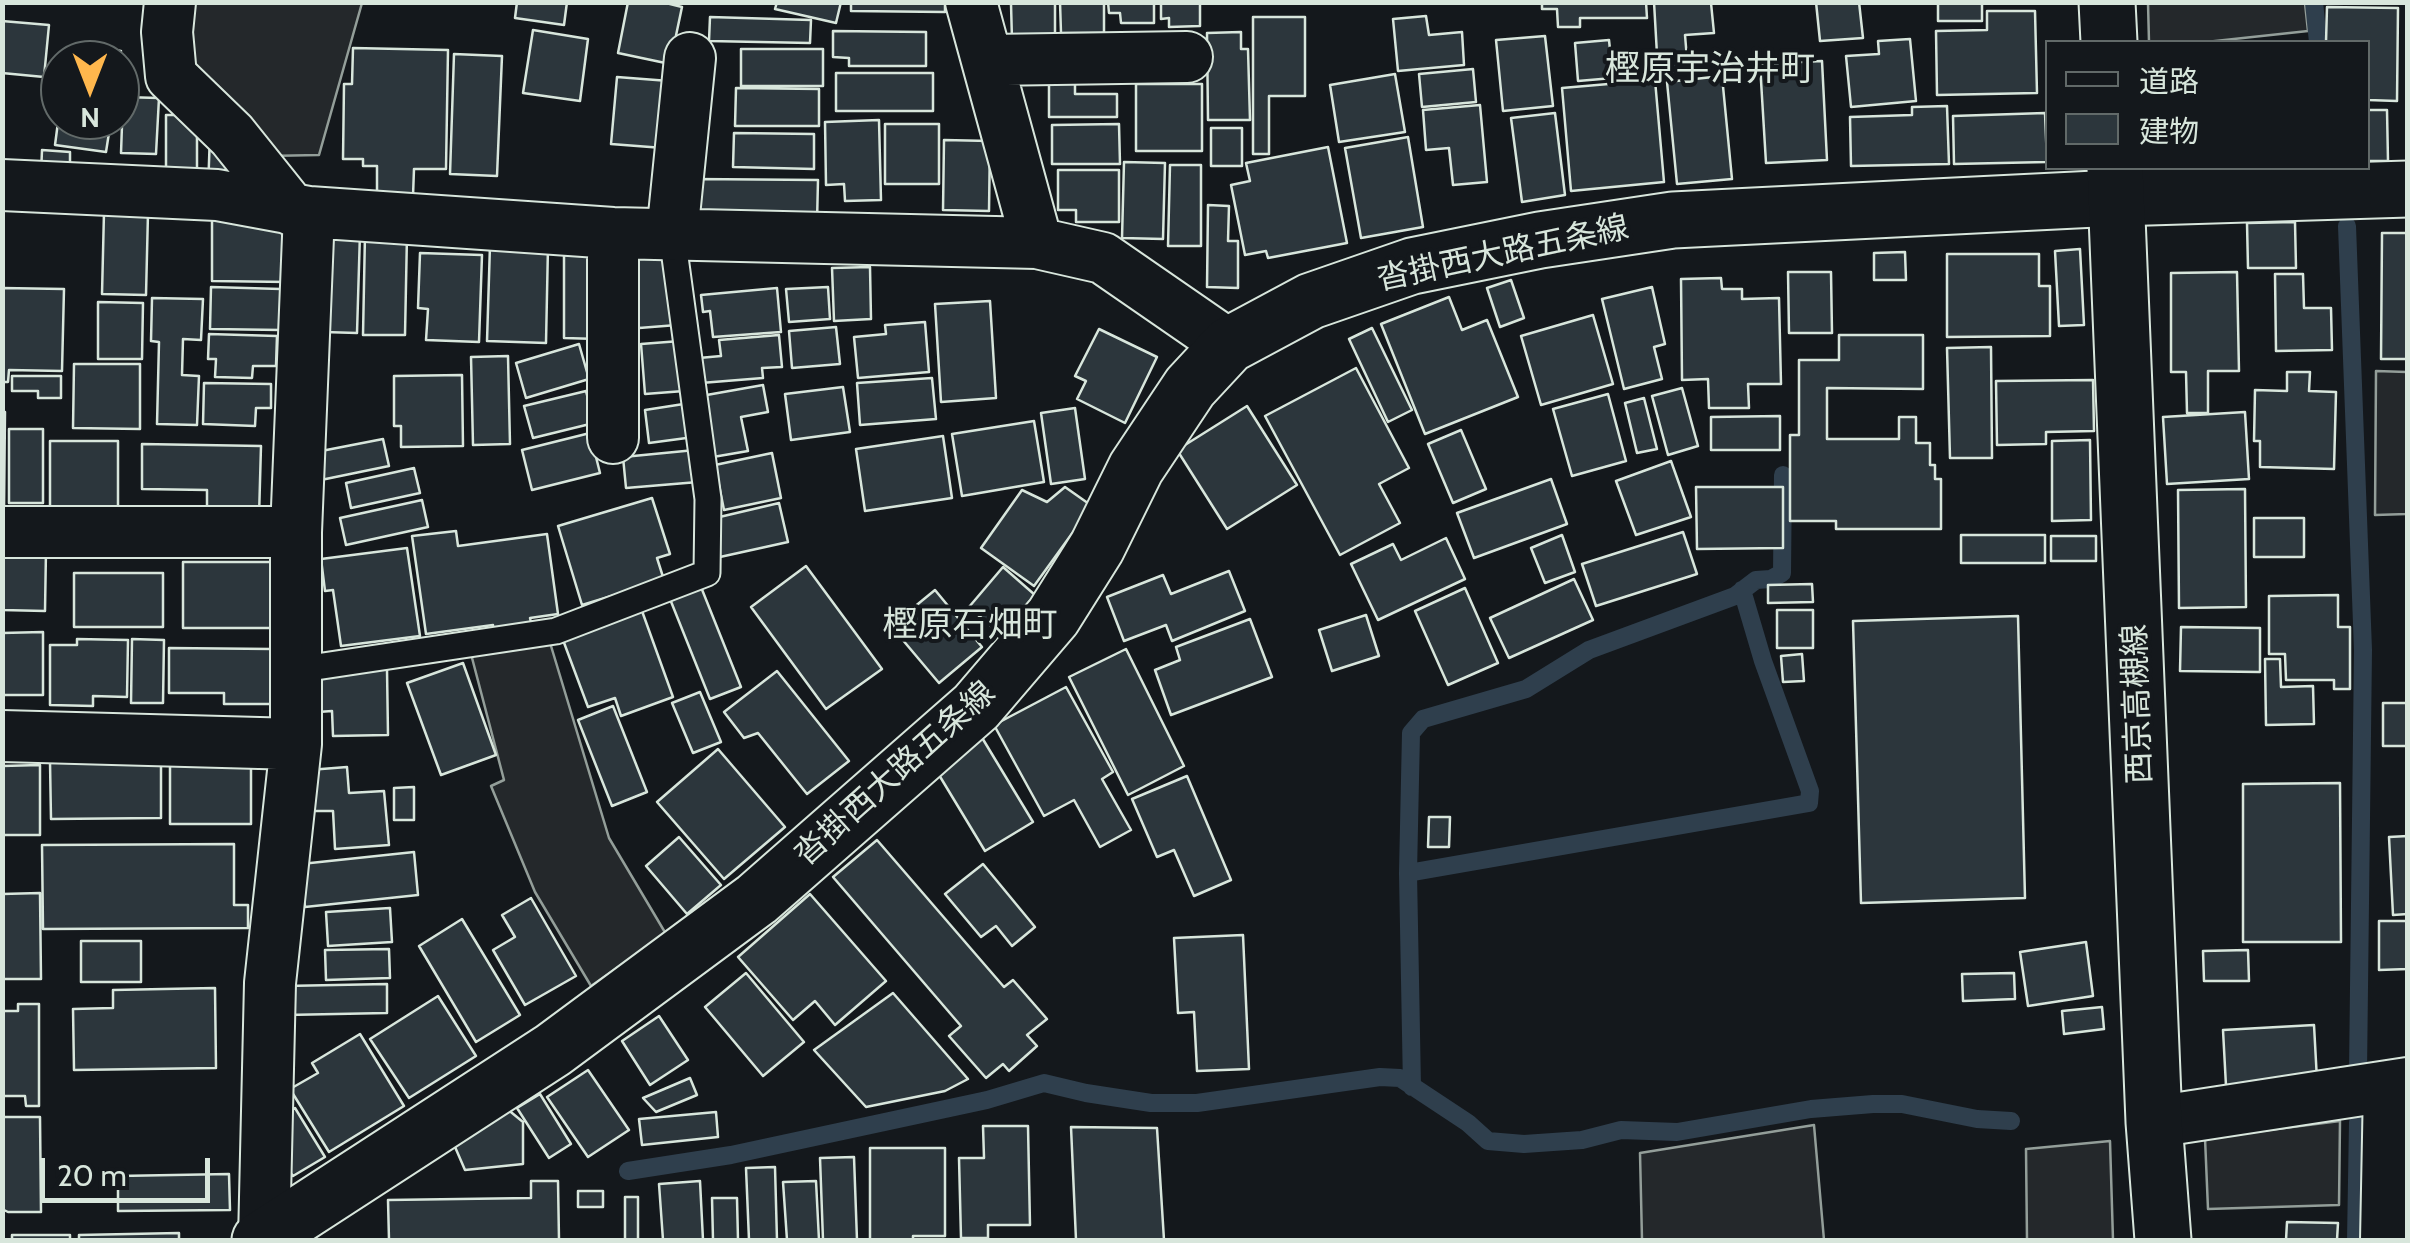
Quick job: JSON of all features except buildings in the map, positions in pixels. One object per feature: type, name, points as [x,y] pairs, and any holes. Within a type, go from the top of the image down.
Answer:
[{"type":"main road","points":[[2108,2],[2109,40]]},
{"type":"main road","name":"沓掛西大路五条線","points":[[263,1240],[553,1050],[742,910],[976,707],[1053,617],[1097,547],[1136,468],[1190,387],[1229,345],[1311,300],[1412,266],[1540,240],[1673,220],[2115,183],[2408,189]]},
{"type":"main road","name":"西京高槻線","points":[[2115,183],[2162,1240]]},
{"type":"street","points":[[170,2],[167,32],[171,76],[232,135],[300,211],[296,744],[270,983],[263,1240]]},
{"type":"street","points":[[971,2],[1038,243]]},
{"type":"street","points":[[672,235],[690,58]]},
{"type":"street","points":[[990,60],[1188,58]]},
{"type":"street","points":[[2,185],[217,196],[300,211],[613,233],[1038,243],[1103,258],[1229,345]]},
{"type":"street","points":[[613,233],[613,438]]},
{"type":"street","points":[[2,532],[296,532]]},
{"type":"street","points":[[2,736],[296,744]]},
{"type":"street","points":[[2154,1122],[2398,1084],[2386,1240]]},
{"type":"lane","points":[[296,670],[556,631],[708,573],[708,499],[672,235]]},
{"type":"shaded area","points":[[185,3],[362,3],[319,155],[267,156],[181,63]]},
{"type":"shaded area","points":[[2148,3],[2305,3],[2308,31],[2225,40],[2149,40]]},
{"type":"shaded area","points":[[2376,371],[2407,372],[2407,514],[2375,515]]},
{"type":"shaded area","points":[[548,636],[609,838],[666,934],[591,986],[535,892],[491,786],[504,780],[471,654]]},
{"type":"shaded area","points":[[2340,1121],[2339,1205],[2208,1209],[2205,1138]]},
{"type":"shaded area","points":[[1814,1125],[1824,1240],[1642,1240],[1640,1153]]},
{"type":"shaded area","points":[[2110,1141],[2113,1240],[2027,1240],[2026,1149]]},
{"type":"waterway","points":[[2314,2],[2318,40]]},
{"type":"waterway","points":[[2347,226],[2363,650],[2358,1072]]},
{"type":"waterway","points":[[1412,1087],[1408,873],[1411,733],[1423,719],[1526,689],[1589,650],[1735,596],[1756,580],[1782,573],[1783,475]]},
{"type":"waterway","points":[[1408,873],[1809,803],[1810,791],[1742,590]]},
{"type":"waterway","points":[[628,1171],[731,1155],[987,1100],[1044,1083],[1151,1103],[1197,1103],[1380,1077],[1400,1078],[1488,1141],[1524,1144],[1582,1140],[1621,1130],[1677,1132],[1811,1109],[1873,1104],[1902,1104],[1977,1119],[2011,1121]]},
{"type":"waterway","points":[[2356,1240],[2358,1122]]},
{"type":"district","name":"樫原宇治井町","points":[[1710,70]]},
{"type":"district","name":"樫原石畑町","points":[[970,626]]}]
